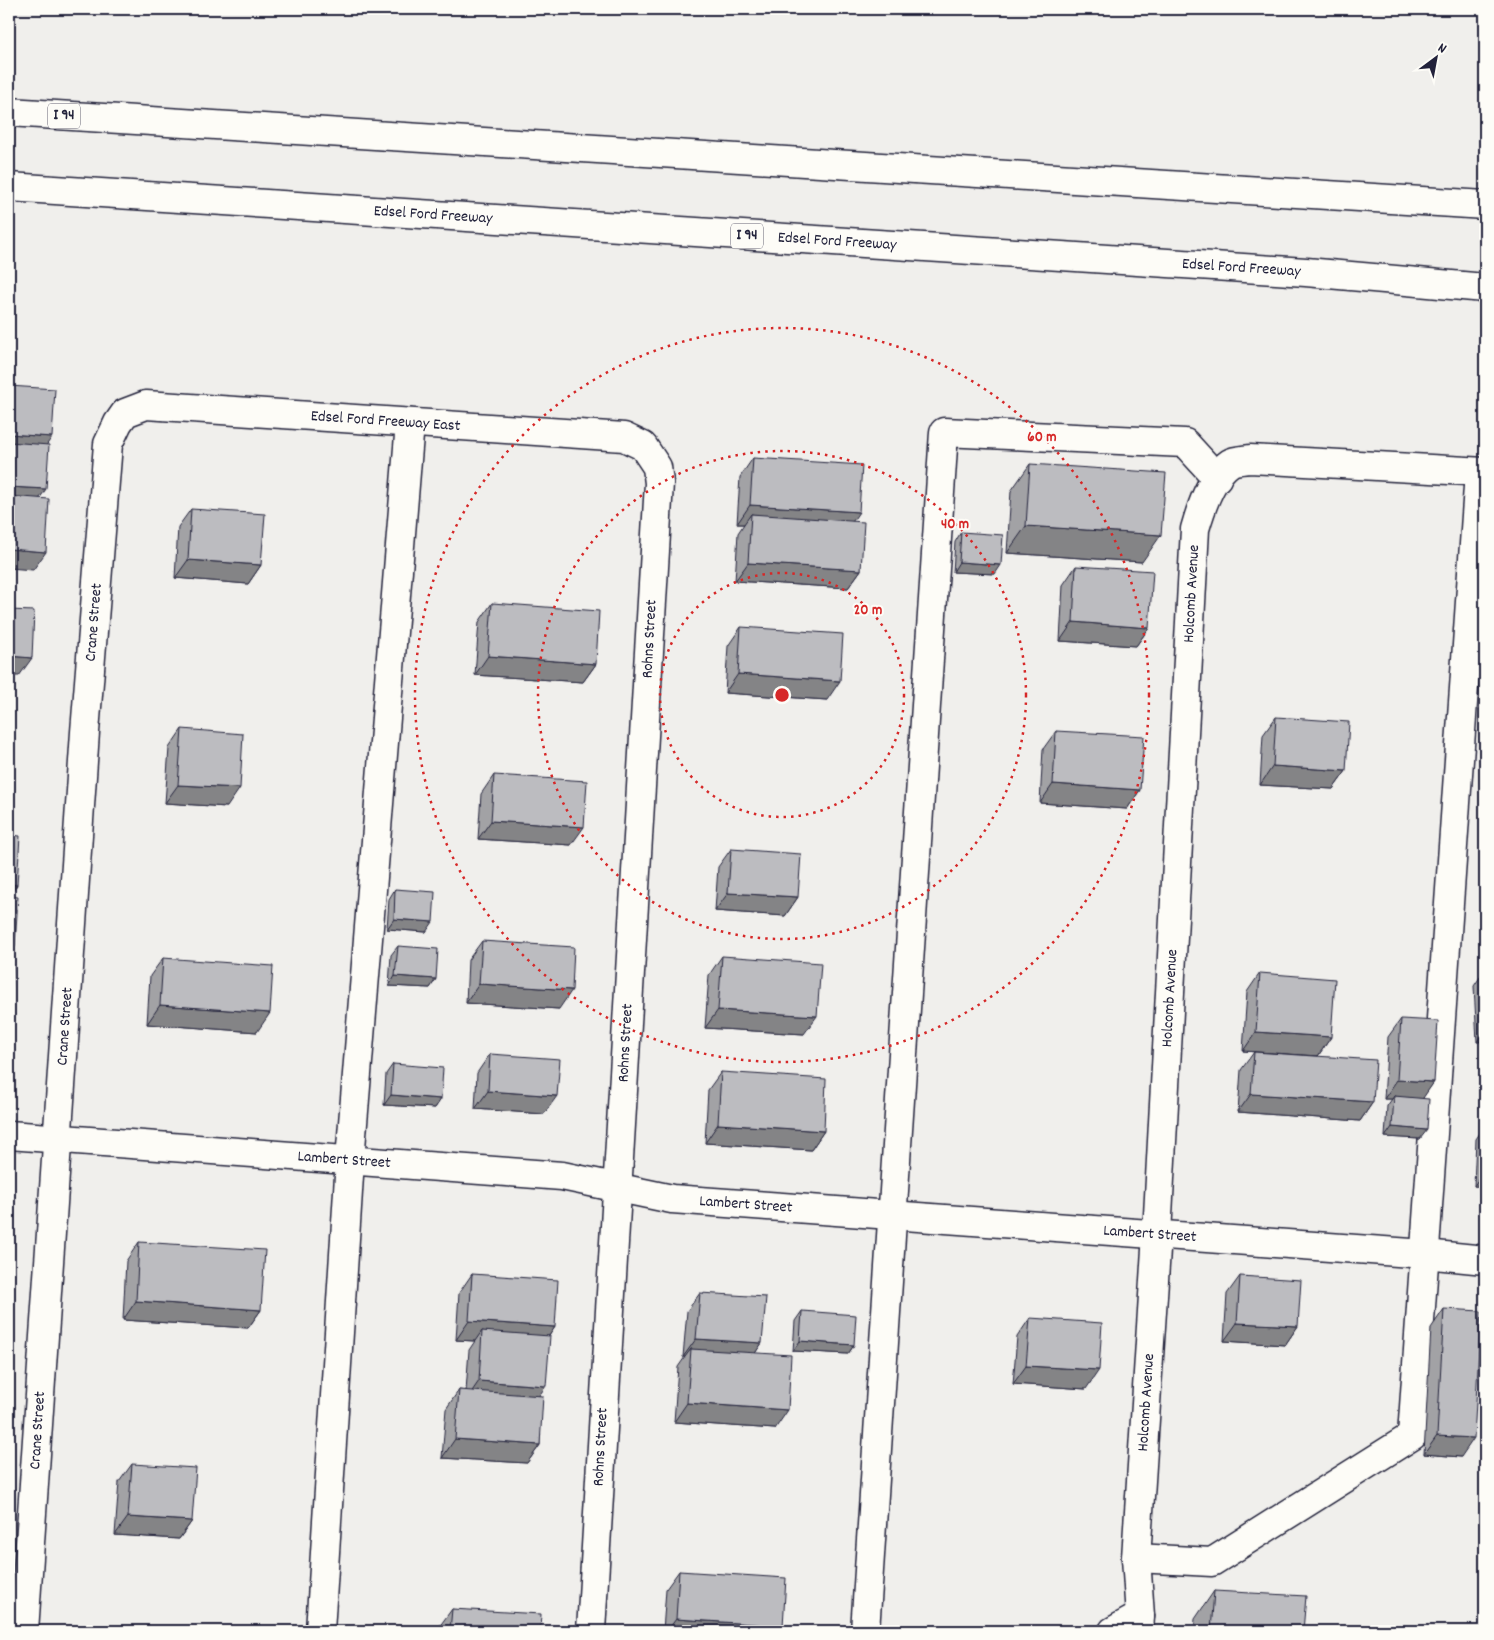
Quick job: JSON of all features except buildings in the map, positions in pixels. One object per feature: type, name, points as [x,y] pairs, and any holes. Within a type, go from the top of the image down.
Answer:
[{"type":"main road","name":"I 94","points":[[9,112],[1485,205]]},
{"type":"main road","name":"Edsel Ford Freeway","points":[[9,187],[1306,272],[1485,288]]},
{"type":"main road","name":"Edsel Ford Freeway East","points":[[118,423],[125,413],[146,405],[624,437],[643,446],[651,457]]},
{"type":"main road","name":"Crane Street","points":[[24,1631],[85,732],[108,444],[118,423]]},
{"type":"main road","points":[[320,1631],[350,1160],[410,423]]},
{"type":"main road","points":[[865,1631],[944,432],[1185,443],[1217,478]]},
{"type":"main road","name":"Rohns Street","points":[[590,1631],[659,483],[657,467],[651,457]]},
{"type":"main road","name":"Holcomb Avenue","points":[[1139,1624],[1136,1558],[1157,1234],[1195,529],[1203,500],[1217,478],[1231,462],[1250,459],[1482,472]]},
{"type":"main road","points":[[1136,1558],[1212,1562],[1412,1436],[1482,472]]},
{"type":"main road","name":"Lambert Street","points":[[9,1135],[562,1176],[672,1199],[893,1214],[1485,1260]]},
{"type":"main road","points":[[1113,1631],[1139,1624]]}]
